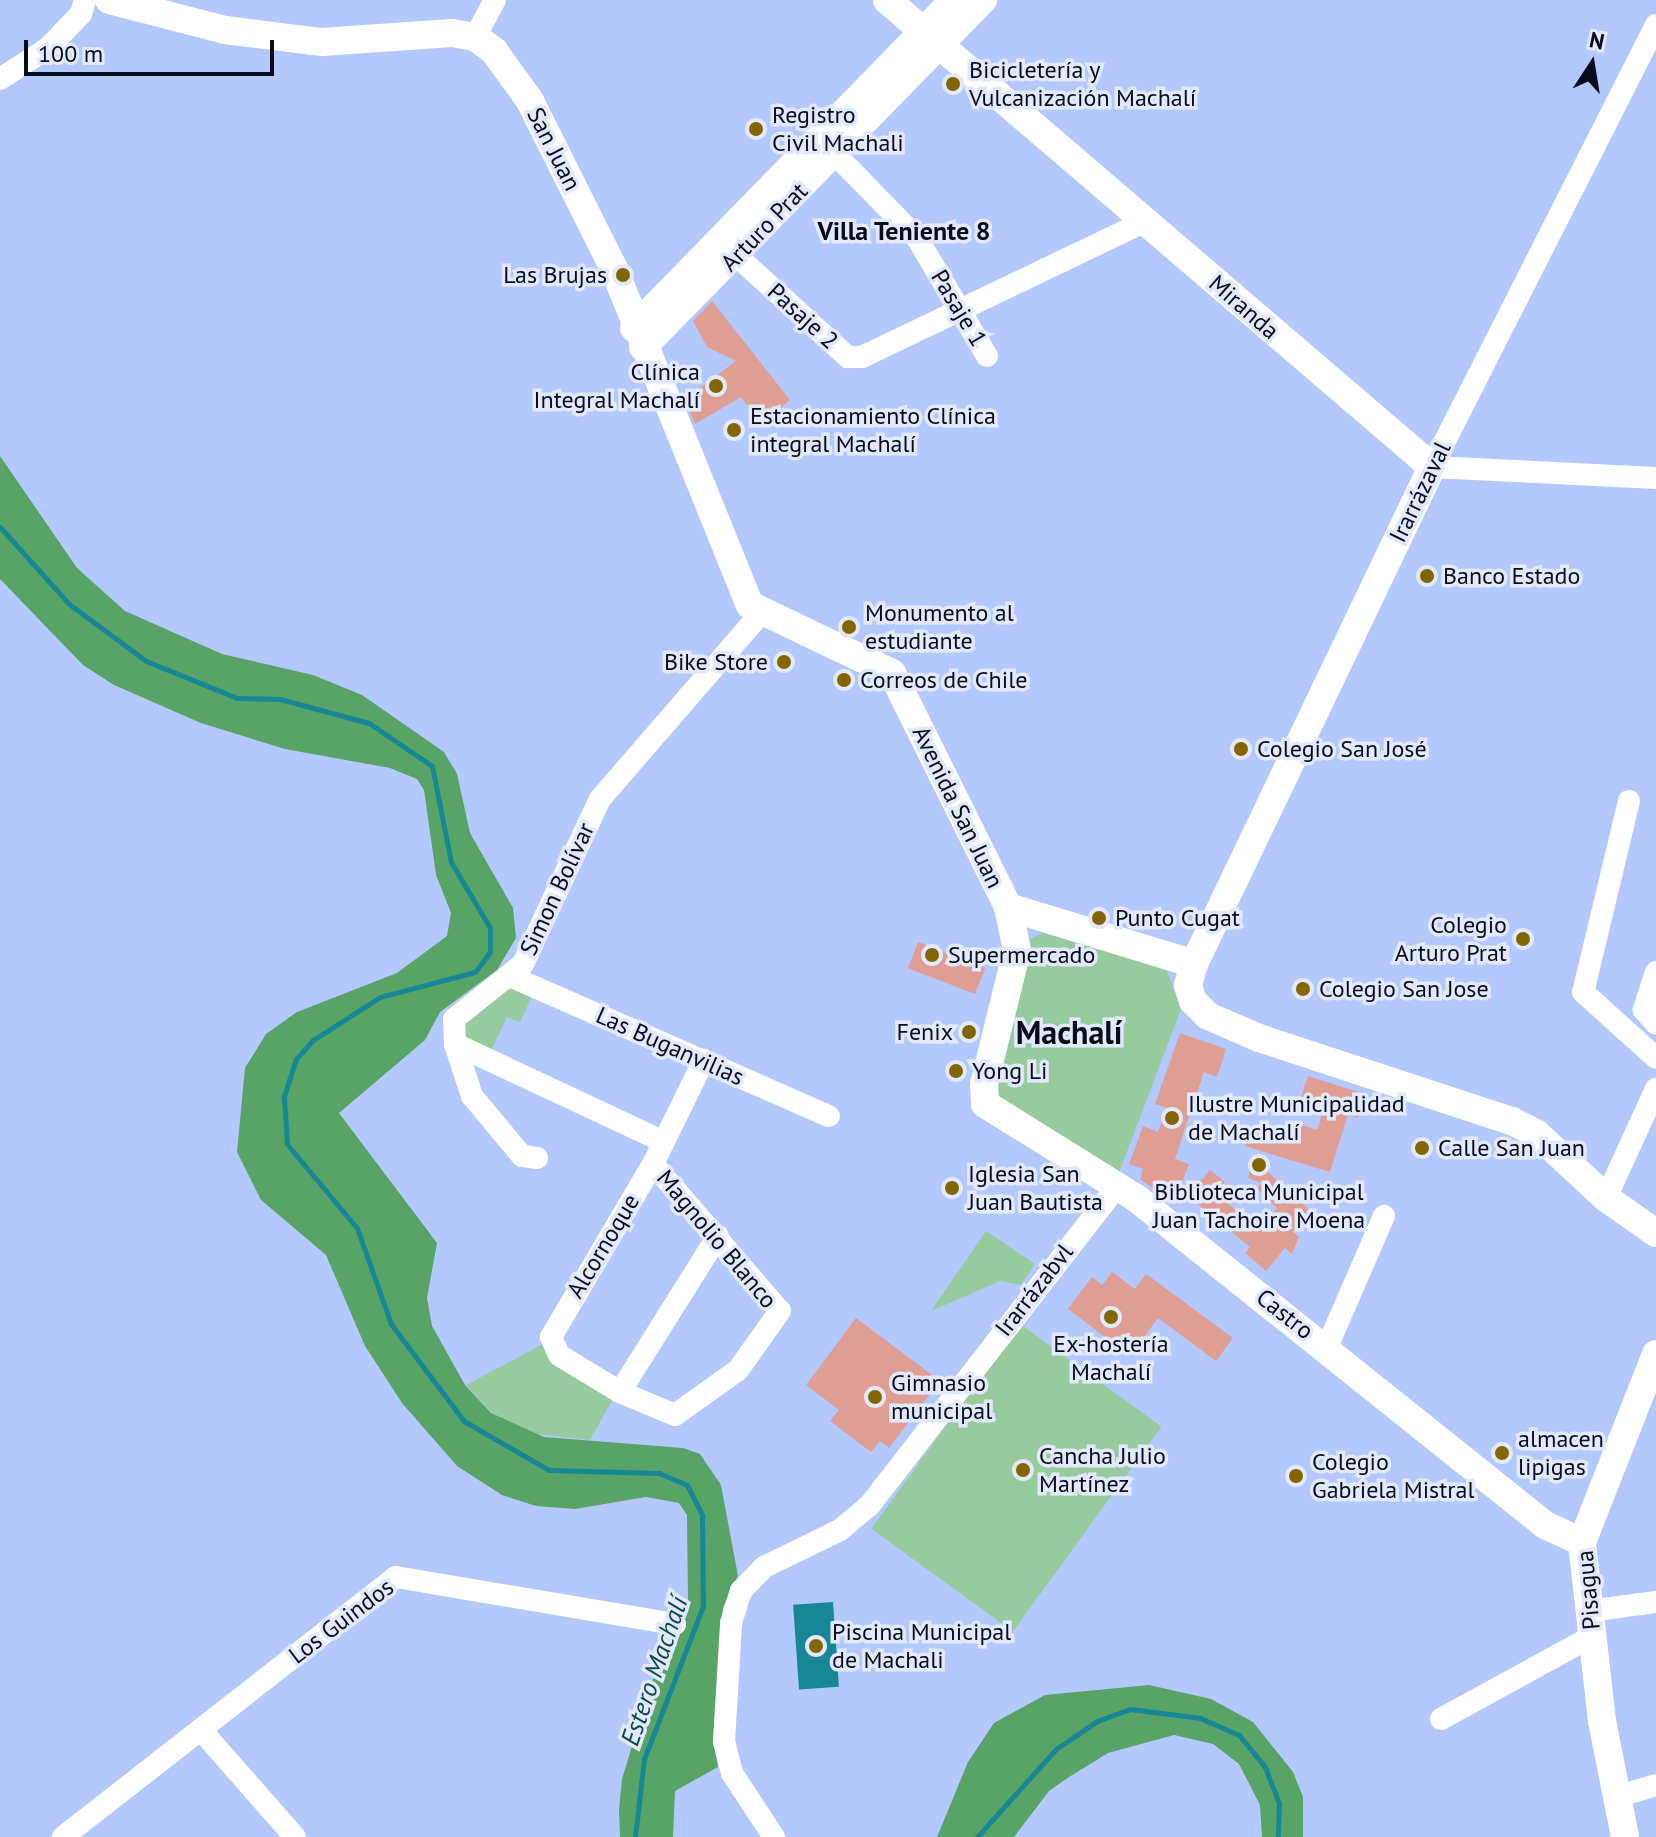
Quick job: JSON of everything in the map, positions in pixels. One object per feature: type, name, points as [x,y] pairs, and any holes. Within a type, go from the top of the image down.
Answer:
[{"type":"main road","points":[[109,0],[225,30],[322,42],[444,33],[475,37]]},
{"type":"main road","name":"Miranda","points":[[887,0],[1432,467]]},
{"type":"main road","name":"Arturo Prat","points":[[639,338],[738,257],[834,153],[932,38],[954,0]]},
{"type":"main road","name":"Arturo Prat","points":[[639,338],[932,38],[983,0]]},
{"type":"main road","name":"San Juan","points":[[475,37],[494,51],[530,101],[614,269],[639,338],[745,594],[760,614]]},
{"type":"main road","name":"Irarrázaval","points":[[1194,964],[1432,467]]},
{"type":"main road","name":"Avenida San Juan","points":[[760,614],[798,625],[892,673],[1008,907],[1194,964]]},
{"type":"main road","name":"Castro","points":[[1008,907],[1017,950],[982,1095],[990,1110],[1118,1185],[1327,1347],[1545,1525],[1582,1542]]},
{"type":"main road","points":[[1194,964],[1188,985],[1208,1016],[1512,1121],[1537,1134],[1606,1198],[1656,1233]]},
{"type":"main road","name":"Pisagua","points":[[1625,1837],[1590,1624],[1582,1542],[1656,1354]]},
{"type":"street","points":[[0,79],[48,48],[81,14],[85,0]]},
{"type":"street","points":[[475,37],[495,0]]},
{"type":"street","name":"Irarrázaval","points":[[1432,467],[1656,25]]},
{"type":"street","name":"Pasaje 1","points":[[834,153],[917,238],[987,356]]},
{"type":"street","name":"Pasaje 2","points":[[738,257],[848,357],[877,354],[1146,221]]},
{"type":"street","points":[[1432,467],[1656,478]]},
{"type":"street","name":"Simon Bolívar","points":[[455,1044],[454,1019],[512,977],[529,954],[600,799],[760,614]]},
{"type":"street","points":[[1629,801],[1583,992],[1656,1058]]},
{"type":"street","points":[[1656,972],[1644,1010],[1656,1024]]},
{"type":"street","name":"Las Buganvilias","points":[[512,977],[829,1116]]},
{"type":"street","points":[[455,1044],[660,1140]]},
{"type":"street","points":[[455,1044],[472,1096],[522,1156],[537,1158]]},
{"type":"street","name":"Alcornoque","points":[[553,1347],[554,1326],[653,1164],[660,1140],[704,1060]]},
{"type":"street","points":[[1606,1198],[1656,1089]]},
{"type":"street","name":"Magnolio Blanco","points":[[553,1347],[620,1392],[668,1414],[682,1413],[738,1370],[779,1319],[779,1304],[653,1164]]},
{"type":"street","name":"Irarrázabvl","points":[[774,1837],[726,1758],[731,1632],[750,1577],[840,1530],[869,1506],[1118,1185]]},
{"type":"street","points":[[1327,1347],[1384,1216]]},
{"type":"street","points":[[620,1392],[718,1236]]},
{"type":"street","name":"Los Guindos","points":[[63,1837],[396,1577],[675,1624]]},
{"type":"street","points":[[1441,1719],[1590,1624],[1656,1602]]},
{"type":"street","points":[[201,1730],[295,1837]]},
{"type":"street","points":[[1616,1797],[1656,1785]]},
{"type":"shaded area","points":[[0,456],[77,568],[125,611],[222,654],[313,675],[362,695],[444,752],[457,774],[470,833],[513,908],[516,938],[497,970],[440,1012],[425,1040],[339,1113],[437,1243],[427,1298],[432,1326],[465,1385],[491,1413],[544,1437],[683,1448],[700,1454],[721,1485],[738,1576],[723,1607],[713,1739],[718,1767],[675,1791],[673,1837],[620,1837],[619,1810],[622,1779],[652,1681],[677,1640],[688,1601],[687,1515],[679,1503],[646,1497],[575,1509],[536,1506],[502,1495],[457,1466],[402,1403],[365,1346],[326,1255],[261,1200],[237,1152],[245,1068],[266,1034],[297,1012],[397,973],[447,936],[451,913],[436,875],[424,790],[417,779],[390,768],[285,749],[201,723],[114,685],[83,665],[0,579]]},
{"type":"shaded area","points":[[1042,933],[1165,966],[1181,1009],[1119,1173],[998,1107],[990,1084],[1027,941]]},
{"type":"shaded area","points":[[510,987],[534,992],[520,1022],[507,1017],[490,1053],[464,1040],[464,1020]]},
{"type":"shaded area","points":[[986,1231],[1035,1264],[1021,1285],[1000,1281],[931,1311]]},
{"type":"shaded area","name":"Cancha Julio Martínez","points":[[1020,1324],[1162,1427],[1013,1632],[871,1529]]},
{"type":"shaded area","points":[[543,1344],[549,1357],[614,1397],[590,1440],[527,1433],[492,1413],[466,1385]]},
{"type":"shaded area","name":"Piscina Municipal de Machali","points":[[833,1602],[839,1687],[799,1690],[793,1605]]},
{"type":"shaded area","points":[[1149,1685],[1211,1699],[1253,1722],[1293,1772],[1303,1797],[1303,1837],[1262,1837],[1260,1805],[1239,1764],[1213,1744],[1174,1735],[1108,1753],[1069,1777],[1049,1791],[1014,1837],[937,1837],[968,1762],[994,1723],[1045,1695]]},
{"type":"building","points":[[712,301],[790,400],[771,416],[757,418],[741,397],[695,424],[685,399],[736,361],[707,347],[693,321]]},
{"type":"building","name":"Supermercado","points":[[918,942],[985,968],[975,994],[908,968]]},
{"type":"building","name":"Ilustre Municipalidad de Machalí","points":[[1180,1033],[1226,1049],[1217,1077],[1204,1072],[1187,1122],[1175,1159],[1189,1164],[1174,1204],[1140,1179],[1143,1169],[1129,1164],[1143,1126],[1158,1132],[1167,1108],[1155,1104]]},
{"type":"building","points":[[1308,1076],[1365,1094],[1358,1118],[1348,1115],[1330,1172],[1245,1146],[1252,1125],[1285,1136],[1290,1121],[1317,1130],[1325,1104],[1301,1097]]},
{"type":"building","points":[[1254,1159],[1308,1209],[1293,1232],[1299,1237],[1292,1254],[1285,1248],[1266,1271],[1245,1253],[1250,1247],[1188,1196],[1210,1170],[1225,1182],[1215,1193],[1260,1230],[1277,1208],[1257,1189],[1261,1183],[1248,1178]]},
{"type":"building","name":"Ex-hostería Machalí","points":[[1112,1272],[1135,1289],[1146,1274],[1233,1338],[1216,1361],[1158,1318],[1130,1356],[1068,1309],[1092,1277],[1102,1285]]},
{"type":"building","name":"Gimnasio municipal","points":[[856,1318],[940,1381],[889,1448],[880,1441],[871,1452],[830,1421],[839,1410],[806,1385]]},
{"type":"waterway","name":"Estero Machalí","points":[[0,527],[69,604],[146,661],[237,698],[280,699],[369,723],[432,766],[451,862],[490,928],[490,952],[475,972],[380,997],[313,1040],[296,1059],[284,1097],[287,1144],[357,1228],[391,1324],[464,1421],[549,1470],[659,1473],[687,1485],[702,1515],[703,1606],[644,1759],[635,1837]]},
{"type":"waterway","name":"Estero Machalí","points":[[977,1837],[1056,1749],[1097,1721],[1130,1709],[1200,1718],[1239,1735],[1265,1767],[1279,1803],[1278,1837]]},
{"type":"place","name":"Bicicletería y Vulcanización Machalí","points":[[953,84]]},
{"type":"place","name":"Registro Civil Machali","points":[[756,129]]},
{"type":"place","name":"Las Brujas","points":[[623,275]]},
{"type":"place","name":"Clínica Integral Machalí","points":[[716,386]]},
{"type":"place","name":"Estacionamiento Clínica integral Machalí","points":[[734,430]]},
{"type":"place","name":"Banco Estado","points":[[1427,576]]},
{"type":"place","name":"Monumento al estudiante","points":[[849,627]]},
{"type":"place","name":"Bike Store","points":[[784,662]]},
{"type":"place","name":"Correos de Chile","points":[[844,680]]},
{"type":"place","name":"Colegio San José","points":[[1241,749]]},
{"type":"place","name":"Punto Cugat","points":[[1099,918]]},
{"type":"place","name":"Colegio Arturo Prat","points":[[1523,939]]},
{"type":"place","name":"Supermercado","points":[[932,955]]},
{"type":"place","name":"Colegio San Jose","points":[[1303,989]]},
{"type":"place","name":"Fenix","points":[[969,1032]]},
{"type":"place","name":"Yong Li","points":[[956,1071]]},
{"type":"place","name":"Ilustre Municipalidad de Machalí","points":[[1172,1118]]},
{"type":"place","name":"Calle San Juan","points":[[1422,1148]]},
{"type":"place","name":"Biblioteca Municipal Juan Tachoire Moena","points":[[1259,1165]]},
{"type":"place","name":"Iglesia San Juan Bautista","points":[[952,1188]]},
{"type":"place","name":"Ex-hostería Machalí","points":[[1111,1317]]},
{"type":"place","name":"Gimnasio municipal","points":[[875,1397]]},
{"type":"place","name":"almacen lipigas","points":[[1502,1453]]},
{"type":"place","name":"Cancha Julio Martínez","points":[[1023,1470]]},
{"type":"place","name":"Colegio Gabriela Mistral","points":[[1296,1476]]},
{"type":"place","name":"Piscina Municipal de Machali","points":[[816,1646]]},
{"type":"district","name":"Villa Teniente 8","points":[[904,231]]},
{"type":"district","name":"Machalí","points":[[1069,1032]]}]
